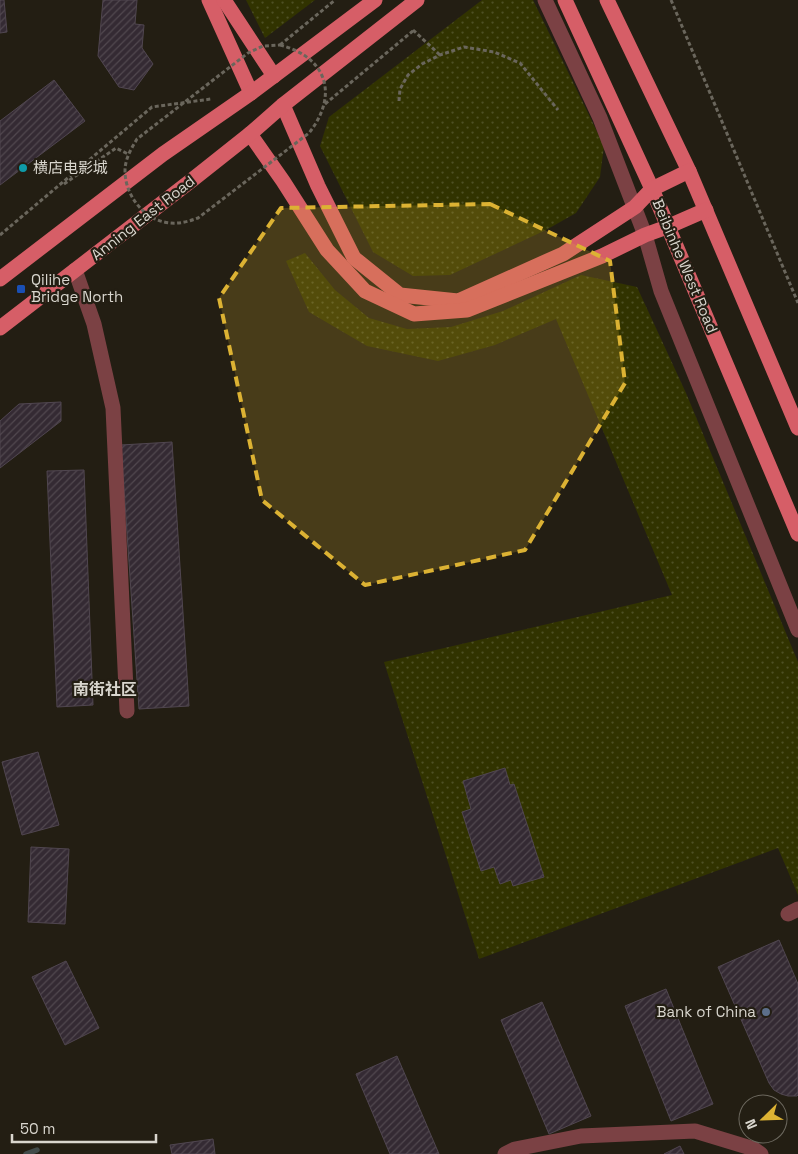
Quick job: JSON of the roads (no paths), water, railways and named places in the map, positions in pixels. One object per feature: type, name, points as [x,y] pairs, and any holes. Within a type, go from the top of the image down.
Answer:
[{"type":"main road","points":[[209,0],[252,93]]},
{"type":"main road","points":[[224,0],[274,76]]},
{"type":"main road","points":[[0,279],[163,154],[252,93],[375,0]]},
{"type":"main road","name":"Anning East Road","points":[[0,328],[250,134],[283,105],[417,0]]},
{"type":"main road","name":"Beibinhe West Road","points":[[565,0],[652,189],[798,534]]},
{"type":"main road","points":[[607,0],[689,171],[798,428]]},
{"type":"main road","points":[[283,105],[318,186],[354,258],[400,295],[458,301],[563,254],[635,207],[652,189],[689,171]]},
{"type":"main road","points":[[250,134],[283,181],[327,250],[364,291],[414,314],[467,310],[602,256],[645,235],[706,210]]},
{"type":"street","points":[[545,0],[600,118],[645,235],[661,291],[798,630]]},
{"type":"street","points":[[75,270],[94,324],[114,408],[127,711]]},
{"type":"street","points":[[505,1154],[515,1149],[582,1136],[695,1131],[754,1149],[761,1154]]},
{"type":"waterway","points":[[26,1154],[37,1150]]},
{"type":"place","name":"横店电影城","points":[[23,168]]},
{"type":"place","name":"Qilihe Bridge North","points":[[21,289]]},
{"type":"place","name":"Bank of China","points":[[766,1012]]},
{"type":"district","name":"南街社区","points":[[105,689]]}]
